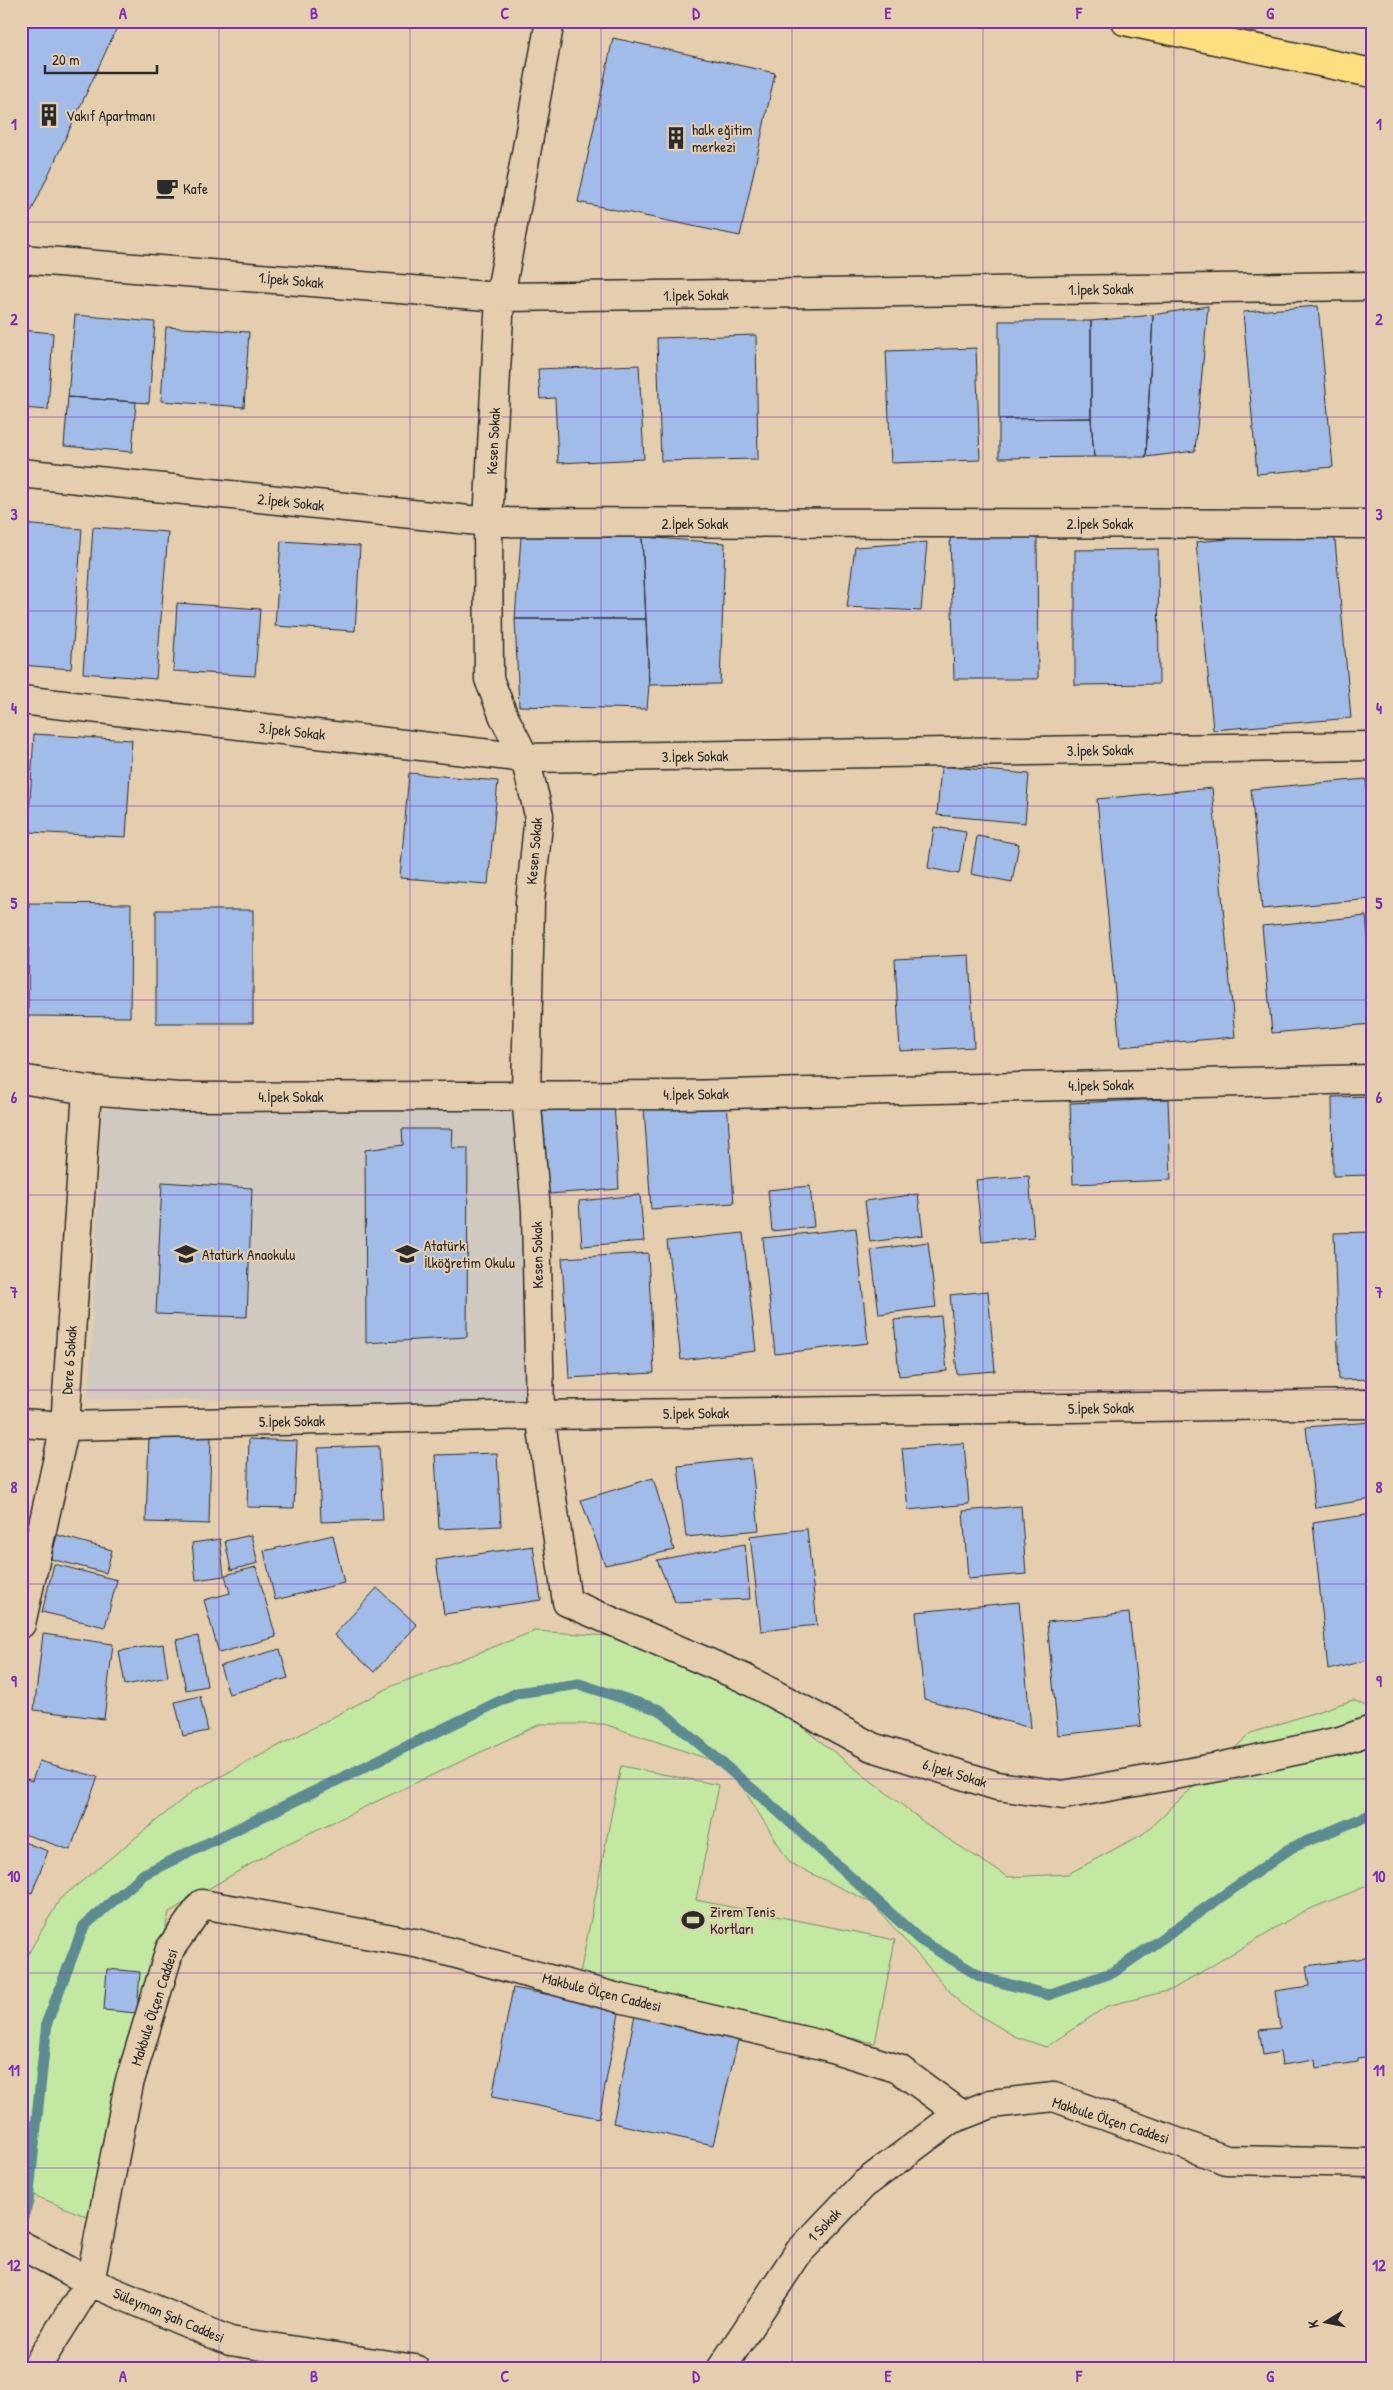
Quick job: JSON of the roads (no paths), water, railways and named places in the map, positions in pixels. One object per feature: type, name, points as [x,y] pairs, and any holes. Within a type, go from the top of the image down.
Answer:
[{"type":"main road","points":[[1125,21],[1372,73]]},
{"type":"street","name":"Kesen Sokak","points":[[550,21],[500,297],[488,522],[489,679],[504,717],[526,758],[539,815],[530,902],[526,1095],[536,1210],[540,1415],[567,1602]]},
{"type":"street","name":"1.İpek Sokak","points":[[21,259],[500,297],[1372,286]]},
{"type":"street","name":"2.İpek Sokak","points":[[21,473],[488,522],[1372,524]]},
{"type":"street","name":"3.İpek Sokak","points":[[21,700],[526,758],[1372,746]]},
{"type":"street","name":"4.İpek Sokak","points":[[21,1079],[87,1090],[179,1097],[699,1094],[1372,1079]]},
{"type":"street","name":"Dere 6 Sokak","points":[[21,1624],[65,1426],[87,1090]]},
{"type":"street","name":"5.İpek Sokak","points":[[21,1424],[65,1426],[540,1415],[1372,1404]]},
{"type":"street","name":"6.İpek Sokak","points":[[567,1602],[744,1678],[872,1748],[997,1786],[1063,1795],[1219,1767],[1340,1741],[1372,1730]]},
{"type":"street","name":"Makbule Ölçen Caddesi","points":[[90,2282],[129,2084],[170,1949],[202,1904],[420,1944],[615,1997],[822,2045],[899,2069],[962,2115],[991,2104],[1054,2097],[1226,2160],[1372,2163]]},
{"type":"street","name":"1 Sokak","points":[[721,2369],[798,2253],[863,2185],[950,2120],[962,2115]]},
{"type":"street","name":"Süleyman Şah Caddesi","points":[[21,2245],[90,2282],[230,2341],[404,2368]]},
{"type":"street","points":[[35,2369],[90,2282]]},
{"type":"waterway","points":[[21,2222],[28,2202],[47,2022],[84,1926],[144,1874],[517,1693],[579,1684],[660,1710],[771,1805],[919,1939],[981,1977],[1048,1995],[1114,1972],[1291,1848],[1372,1814]]},
{"type":"place","name":"Vakıf Apartmanı","points":[[49,115]]},
{"type":"place","name":"halk eğitim merkezi","points":[[676,138]]},
{"type":"place","name":"Kafe","points":[[167,188]]},
{"type":"place","name":"Atatürk Anaokulu","points":[[186,1254]]},
{"type":"place","name":"Atatürk İlköğretim Okulu","points":[[407,1254]]},
{"type":"place","name":"Zirem Tenis Kortları","points":[[693,1920]]}]
